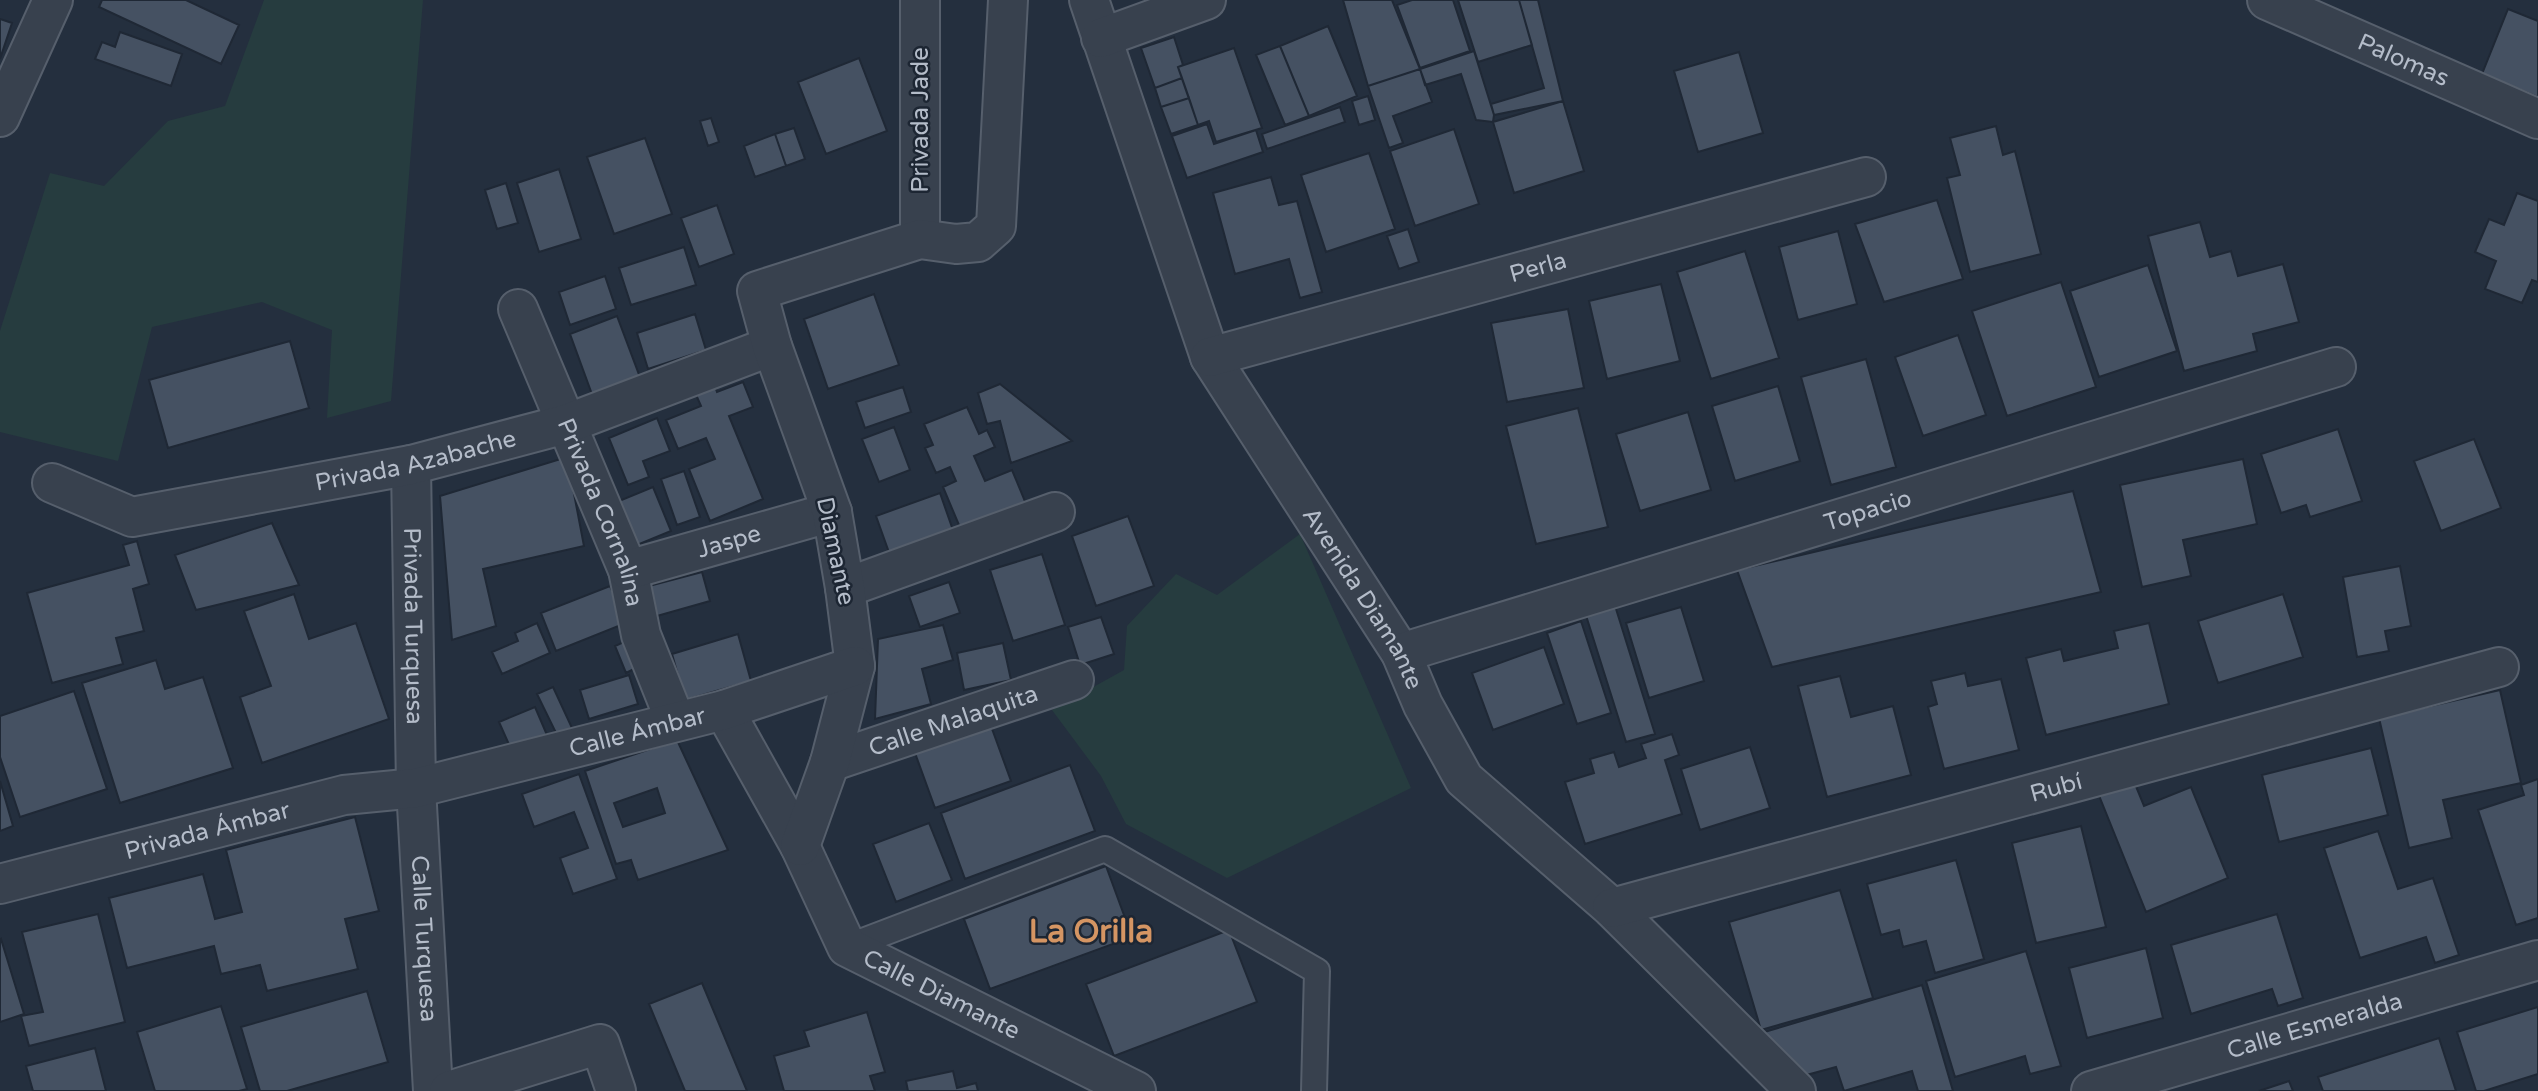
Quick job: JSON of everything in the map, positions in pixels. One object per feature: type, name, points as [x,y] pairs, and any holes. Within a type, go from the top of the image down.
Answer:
[{"type":"street","points":[[0,117],[53,0]]},
{"type":"street","name":"Privada Jade","points":[[920,0],[920,239]]},
{"type":"street","points":[[920,239],[956,244],[978,242],[996,226],[1007,0]]},
{"type":"street","name":"Avenida Diamante","points":[[1089,0],[1210,357],[1401,653],[1423,705],[1464,779],[1612,908],[1796,1091]]},
{"type":"street","points":[[1101,38],[1206,0]]},
{"type":"street","name":"Palomas","points":[[2267,0],[2538,119]]},
{"type":"street","name":"Perla","points":[[1210,357],[1866,177]]},
{"type":"street","name":"Diamante","points":[[830,761],[855,666],[845,588],[832,512],[772,346],[757,291],[920,239]]},
{"type":"street","name":"Privada Cornalina","points":[[518,309],[628,570],[641,635],[675,720]]},
{"type":"street","name":"Privada Azabache","points":[[52,483],[132,517],[411,465],[566,424],[772,346]]},
{"type":"street","name":"Topacio","points":[[1401,653],[2336,367]]},
{"type":"street","name":"Privada Turquesa","points":[[411,465],[415,788]]},
{"type":"street","name":"Jaspe","points":[[628,570],[832,512]]},
{"type":"street","points":[[845,588],[1055,512]]},
{"type":"street","name":"Calle Ámbar","points":[[415,788],[675,720],[724,710],[855,666]]},
{"type":"street","name":"Rubí","points":[[1612,908],[2499,667]]},
{"type":"street","name":"Calle Malaquita","points":[[830,761],[1073,680]]},
{"type":"street","name":"Calle Diamante","points":[[724,710],[800,846],[847,947],[1136,1091]]},
{"type":"street","points":[[800,846],[830,761]]},
{"type":"street","name":"Privada Ámbar","points":[[0,884],[344,795],[415,788]]},
{"type":"street","name":"Calle Turquesa","points":[[415,788],[433,1091]]},
{"type":"street","name":"Calle Esmeralda","points":[[2091,1091],[2538,960]]},
{"type":"street","points":[[449,1091],[600,1044],[616,1091]]},
{"type":"lane","points":[[847,947],[1105,849],[1317,971],[1314,1091]]},
{"type":"green space","points":[[264,0],[423,0],[391,401],[327,418],[332,330],[262,302],[152,327],[118,461],[0,432],[0,331],[50,173],[104,186],[168,121],[225,106]]},
{"type":"green space","points":[[1300,534],[1411,788],[1227,878],[1126,824],[1101,776],[1052,710],[1124,670],[1127,626],[1176,574],[1217,595]]},
{"type":"building","points":[[102,0],[186,0],[239,25],[221,64],[99,7]]},
{"type":"building","points":[[1343,0],[1392,0],[1420,69],[1368,86]]},
{"type":"building","points":[[1412,0],[1453,0],[1470,51],[1420,68],[1397,5]]},
{"type":"building","points":[[1458,0],[1519,0],[1532,45],[1478,62]]},
{"type":"building","points":[[1519,0],[1538,0],[1563,101],[1494,115],[1491,104],[1544,88]]},
{"type":"building","points":[[2508,9],[2538,21],[2538,97],[2482,74]]},
{"type":"building","points":[[0,19],[12,23],[0,59]]},
{"type":"building","points":[[1328,26],[1357,96],[1309,116],[1280,46]]},
{"type":"building","points":[[120,32],[182,54],[171,86],[95,59],[102,42],[115,47]]},
{"type":"building","points":[[1174,37],[1183,65],[1178,67],[1182,78],[1155,88],[1141,48]]},
{"type":"building","points":[[1280,46],[1309,116],[1285,125],[1256,55]]},
{"type":"building","points":[[1234,48],[1262,128],[1216,142],[1209,121],[1198,125],[1178,67]]},
{"type":"building","points":[[1474,51],[1494,115],[1493,122],[1476,120],[1461,74],[1425,85],[1420,69]]},
{"type":"building","points":[[1739,52],[1763,133],[1698,152],[1674,71]]},
{"type":"building","points":[[859,58],[887,131],[826,154],[798,82]]},
{"type":"building","points":[[1420,69],[1432,102],[1393,116],[1403,143],[1389,148],[1368,86]]},
{"type":"building","points":[[1182,78],[1189,98],[1161,107],[1155,88]]},
{"type":"building","points":[[1368,96],[1375,120],[1359,125],[1352,101]]},
{"type":"building","points":[[1189,98],[1198,125],[1171,134],[1161,107]]},
{"type":"building","points":[[1563,101],[1584,171],[1514,193],[1493,122]]},
{"type":"building","points":[[1340,107],[1345,122],[1267,149],[1262,134]]},
{"type":"building","points":[[711,118],[719,142],[708,146],[700,121]]},
{"type":"building","points":[[1207,124],[1214,144],[1256,130],[1263,152],[1187,178],[1172,136]]},
{"type":"building","points":[[1996,126],[2003,155],[2015,151],[2041,254],[1970,272],[1947,178],[1960,175],[1950,138]]},
{"type":"building","points":[[794,128],[805,159],[786,166],[775,134]]},
{"type":"building","points":[[1454,129],[1479,204],[1415,226],[1390,151]]},
{"type":"building","points":[[775,134],[786,166],[755,177],[744,146]]},
{"type":"building","points":[[645,138],[672,214],[614,234],[587,157]]},
{"type":"building","points":[[1369,153],[1395,229],[1326,252],[1301,175]]},
{"type":"building","points":[[559,169],[581,239],[539,252],[517,183]]},
{"type":"building","points":[[1271,177],[1279,205],[1297,201],[1322,292],[1300,298],[1289,259],[1235,274],[1213,193]]},
{"type":"building","points":[[506,183],[518,223],[497,229],[485,190]]},
{"type":"building","points":[[2517,193],[2538,201],[2538,282],[2532,280],[2522,303],[2485,289],[2496,261],[2475,252],[2489,219],[2504,225]]},
{"type":"building","points":[[1937,200],[1963,279],[1884,302],[1855,224]]},
{"type":"building","points":[[717,205],[734,254],[699,267],[681,218]]},
{"type":"building","points":[[2200,222],[2210,257],[2231,251],[2238,276],[2283,264],[2299,322],[2253,334],[2257,351],[2184,371],[2148,236]]},
{"type":"building","points":[[1408,229],[1419,262],[1399,269],[1387,236]]},
{"type":"building","points":[[1838,231],[1857,304],[1798,320],[1779,247]]},
{"type":"building","points":[[684,247],[696,285],[631,305],[619,268]]},
{"type":"building","points":[[1745,251],[1779,358],[1711,379],[1677,272]]},
{"type":"building","points":[[2148,265],[2177,351],[2099,377],[2070,291]]},
{"type":"building","points":[[605,276],[616,309],[570,325],[559,292]]},
{"type":"building","points":[[2061,282],[2096,387],[2007,416],[1972,311]]},
{"type":"building","points":[[1661,284],[1680,361],[1607,379],[1589,301]]},
{"type":"building","points":[[874,294],[899,365],[828,389],[804,319]]},
{"type":"building","points":[[1568,309],[1584,388],[1507,402],[1491,323]]},
{"type":"building","points":[[695,314],[706,350],[648,369],[637,333]]},
{"type":"building","points":[[617,316],[641,380],[593,397],[570,334]]},
{"type":"building","points":[[1958,335],[1986,415],[1923,436],[1895,357]]},
{"type":"building","points":[[290,341],[309,408],[168,448],[149,380]]},
{"type":"building","points":[[1866,359],[1896,467],[1831,485],[1801,377]]},
{"type":"building","points":[[713,380],[717,392],[743,382],[753,407],[729,416],[763,499],[710,521],[689,469],[715,459],[706,438],[678,449],[666,420],[701,406],[693,388]]},
{"type":"building","points":[[1000,384],[1072,441],[1011,463],[1000,421],[987,424],[978,393]]},
{"type":"building","points":[[1778,386],[1800,461],[1735,481],[1712,406]]},
{"type":"building","points":[[903,387],[911,412],[865,428],[856,402]]},
{"type":"building","points":[[967,407],[979,434],[987,430],[995,447],[974,456],[985,481],[1012,470],[1029,511],[964,537],[943,487],[956,481],[950,467],[936,473],[925,448],[933,445],[924,424]]},
{"type":"building","points":[[1578,408],[1608,527],[1536,544],[1506,426]]},
{"type":"building","points":[[1688,412],[1711,490],[1640,511],[1616,434]]},
{"type":"building","points":[[657,418],[670,451],[643,461],[649,477],[628,485],[609,438]]},
{"type":"building","points":[[894,427],[910,470],[879,482],[862,439]]},
{"type":"building","points":[[2338,429],[2362,501],[2310,517],[2306,505],[2281,513],[2261,454]]},
{"type":"building","points":[[2474,439],[2501,508],[2441,531],[2414,461]]},
{"type":"building","points":[[567,457],[584,546],[483,569],[496,626],[452,640],[440,496]]},
{"type":"building","points":[[2243,459],[2257,524],[2183,540],[2191,576],[2142,587],[2120,485]]},
{"type":"building","points":[[684,471],[700,517],[677,525],[661,479]]},
{"type":"building","points":[[653,487],[671,531],[637,545],[619,501]]},
{"type":"building","points":[[2073,491],[2101,592],[1772,667],[1737,570]]},
{"type":"building","points":[[940,493],[955,536],[891,558],[876,516]]},
{"type":"building","points":[[1128,516],[1154,586],[1096,606],[1072,536]]},
{"type":"building","points":[[272,523],[299,585],[196,610],[175,555]]},
{"type":"building","points":[[137,541],[149,584],[133,589],[144,631],[116,638],[123,664],[52,683],[27,593],[129,565],[123,545]]},
{"type":"building","points":[[1042,554],[1065,625],[1013,641],[990,570]]},
{"type":"building","points":[[2400,566],[2411,626],[2385,631],[2389,651],[2357,657],[2343,577]]},
{"type":"building","points":[[702,572],[710,601],[657,616],[649,586]]},
{"type":"building","points":[[949,582],[960,613],[920,627],[909,596]]},
{"type":"building","points":[[610,586],[626,623],[556,651],[541,613]]},
{"type":"building","points":[[294,594],[309,639],[356,623],[389,719],[262,763],[240,697],[271,686],[244,611]]},
{"type":"building","points":[[2283,594],[2303,657],[2218,683],[2198,621]]},
{"type":"building","points":[[1612,596],[1655,734],[1626,742],[1583,606]]},
{"type":"building","points":[[1681,607],[1704,681],[1649,698],[1626,623]]},
{"type":"building","points":[[1101,617],[1114,654],[1080,665],[1068,627]]},
{"type":"building","points":[[1581,621],[1611,713],[1577,724],[1547,633]]},
{"type":"building","points":[[537,623],[550,653],[502,674],[492,652],[518,641],[515,633]]},
{"type":"building","points":[[2149,623],[2169,704],[2046,735],[2026,658],[2061,649],[2064,661],[2118,648],[2114,631]]},
{"type":"building","points":[[943,625],[953,660],[922,669],[931,704],[875,719],[878,639]]},
{"type":"building","points":[[738,634],[751,681],[685,700],[672,654]]},
{"type":"building","points":[[626,641],[638,667],[626,673],[615,646]]},
{"type":"building","points":[[1003,643],[1011,680],[964,690],[957,653]]},
{"type":"building","points":[[1544,647],[1564,704],[1493,730],[1472,673]]},
{"type":"building","points":[[156,660],[165,689],[203,677],[233,768],[120,803],[82,683]]},
{"type":"building","points":[[1965,673],[1968,686],[2001,679],[2019,750],[1944,769],[1928,707],[1937,704],[1931,681]]},
{"type":"building","points":[[629,675],[638,704],[589,719],[580,690]]},
{"type":"building","points":[[1840,676],[1851,717],[1893,706],[1911,775],[1827,797],[1798,686]]},
{"type":"building","points":[[553,687],[572,728],[557,735],[537,694]]},
{"type":"building","points":[[2500,690],[2521,783],[2443,800],[2452,838],[2409,848],[2379,718]]},
{"type":"building","points":[[74,691],[107,789],[20,817],[0,757],[0,716]]},
{"type":"building","points":[[535,707],[550,742],[515,758],[499,722]]},
{"type":"building","points":[[991,726],[1011,781],[935,808],[915,753]]},
{"type":"building","points":[[1672,734],[1679,755],[1665,760],[1682,814],[1585,844],[1565,782],[1594,773],[1590,759],[1614,752],[1619,767],[1646,758],[1641,744]]},
{"type":"building","points":[[677,740],[728,850],[638,880],[631,860],[616,864],[585,771]],"holes":[[[657,788],[665,813],[623,827],[614,803]]]},
{"type":"building","points":[[1750,747],[1770,808],[1700,830],[1681,769]]},
{"type":"building","points":[[2371,748],[2388,815],[2279,842],[2262,775]]},
{"type":"building","points":[[1070,765],[1095,831],[965,879],[941,813]]},
{"type":"building","points":[[579,774],[617,879],[573,894],[560,858],[588,848],[574,812],[534,827],[522,794]]},
{"type":"building","points":[[2133,779],[2144,806],[2191,787],[2228,878],[2146,912],[2098,793]]},
{"type":"building","points":[[2538,779],[2538,918],[2516,925],[2478,810],[2524,795],[2521,785]]},
{"type":"building","points":[[0,781],[13,826],[0,831]]},
{"type":"building","points":[[355,817],[379,911],[345,919],[358,969],[267,991],[260,965],[221,974],[214,946],[127,968],[109,898],[203,874],[215,919],[242,912],[226,850]]},
{"type":"building","points":[[929,823],[952,880],[896,902],[873,844]]},
{"type":"building","points":[[2081,826],[2106,927],[2036,943],[2012,843]]},
{"type":"building","points":[[2378,831],[2398,889],[2433,878],[2459,955],[2435,963],[2426,937],[2360,958],[2324,848]]},
{"type":"building","points":[[1956,860],[1984,959],[1935,973],[1926,941],[1903,947],[1899,930],[1881,935],[1867,884]]},
{"type":"building","points":[[1106,866],[1132,937],[990,989],[964,919]]},
{"type":"building","points":[[1840,890],[1873,998],[1761,1030],[1729,922]]},
{"type":"building","points":[[98,914],[125,1022],[29,1046],[21,1016],[43,1012],[22,932]]},
{"type":"building","points":[[2277,914],[2303,998],[2278,1006],[2272,989],[2191,1014],[2171,945]]},
{"type":"building","points":[[1229,930],[1257,1002],[1114,1056],[1086,984]]},
{"type":"building","points":[[0,940],[24,1014],[0,1022]]},
{"type":"building","points":[[2146,948],[2163,1018],[2087,1038],[2069,968]]},
{"type":"building","points":[[2026,951],[2061,1066],[2030,1074],[2025,1056],[1955,1077],[1926,981]]},
{"type":"building","points":[[702,983],[747,1091],[685,1091],[649,1004]]},
{"type":"building","points":[[1922,985],[1953,1091],[1918,1091],[1912,1071],[1844,1091],[1836,1067],[1799,1077],[1761,1033]]},
{"type":"building","points":[[367,991],[388,1062],[287,1091],[260,1091],[241,1027]]},
{"type":"building","points":[[221,1006],[247,1089],[155,1091],[137,1032]]},
{"type":"building","points":[[2538,1007],[2538,1074],[2484,1091],[2476,1091],[2457,1032]]},
{"type":"building","points":[[867,1012],[885,1072],[870,1076],[875,1091],[784,1091],[774,1056],[809,1046],[804,1031]]},
{"type":"building","points":[[2439,1038],[2456,1091],[2323,1091],[2318,1077]]},
{"type":"building","points":[[95,1048],[106,1091],[33,1091],[26,1066]]},
{"type":"building","points":[[953,1071],[957,1088],[976,1083],[978,1091],[908,1091],[906,1081]]},
{"type":"building","points":[[2289,1081],[2293,1091],[2259,1091]]},
{"type":"district","name":"La Orilla","points":[[1091,931]]}]
